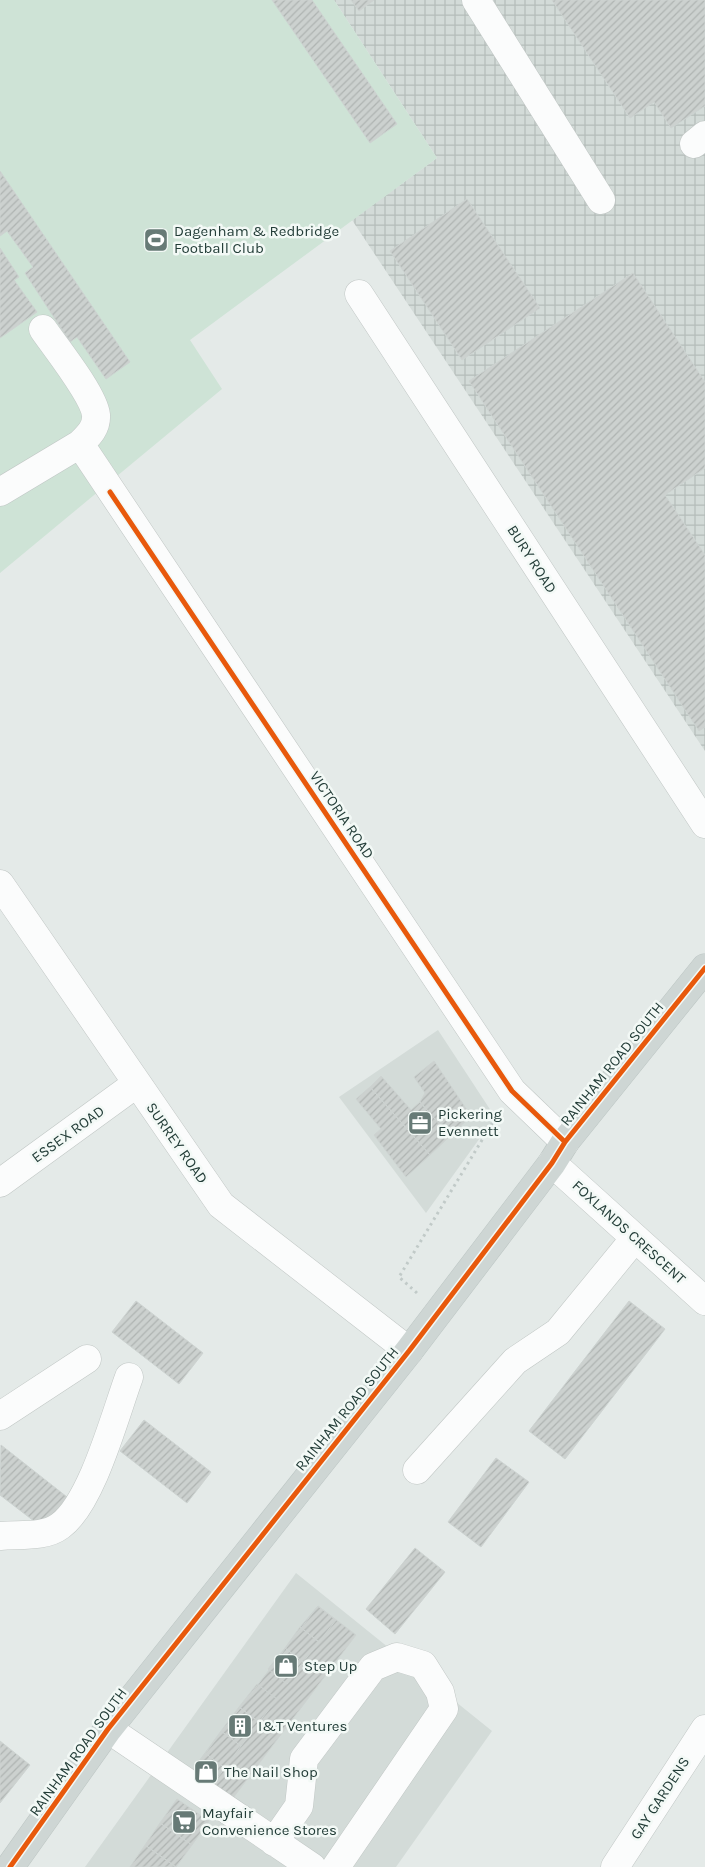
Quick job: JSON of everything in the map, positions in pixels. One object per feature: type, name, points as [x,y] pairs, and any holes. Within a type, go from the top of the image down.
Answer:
[{"type":"main road","name":"RAINHAM ROAD SOUTH","points":[[10,1867],[108,1729],[409,1351],[559,1152],[705,968]]},
{"type":"street","points":[[476,0],[601,200]]},
{"type":"street","name":"BURY ROAD","points":[[359,294],[705,824]]},
{"type":"street","points":[[0,492],[80,444],[93,431],[96,415],[88,394],[43,329]]},
{"type":"street","name":"VICTORIA ROAD","points":[[80,444],[110,492],[512,1091],[559,1152]]},
{"type":"street","name":"SURREY ROAD","points":[[0,884],[221,1205],[409,1351]]},
{"type":"street","name":"ESSEX ROAD","points":[[0,1183],[136,1084]]},
{"type":"street","name":"FOXLANDS CRESCENT","points":[[559,1152],[635,1238],[705,1300]]},
{"type":"street","points":[[417,1470],[515,1362],[558,1332],[635,1238]]},
{"type":"street","points":[[0,1416],[87,1359]]},
{"type":"street","points":[[0,1536],[41,1534],[60,1527],[69,1517],[85,1495],[129,1377]]},
{"type":"street","points":[[274,1842],[299,1806],[304,1759],[374,1666],[397,1657],[422,1665],[440,1692],[444,1709],[336,1867]]},
{"type":"street","points":[[108,1729],[312,1867]]},
{"type":"street","name":"GAY GARDENS","points":[[615,1867],[705,1729]]},
{"type":"path","points":[[438,1312],[399,1277],[512,1091]]},
{"type":"shaded area","points":[[334,0],[705,0],[705,751],[352,220],[437,158]]},
{"type":"shaded area","points":[[438,1030],[495,1117],[426,1213],[339,1097]]},
{"type":"shaded area","points":[[296,1573],[492,1731],[396,1867],[85,1867]]},
{"type":"green space","points":[[0,0],[334,0],[437,158],[190,340],[222,389],[0,573]]},
{"type":"building","points":[[272,0],[312,0],[397,124],[370,143]]},
{"type":"building","points":[[351,0],[374,0],[359,11]]},
{"type":"building","points":[[552,0],[705,0],[705,106],[671,128],[654,102],[630,118]]},
{"type":"building","points":[[0,171],[130,362],[106,379],[77,337],[70,342],[25,273],[33,267],[7,231],[0,236]]},
{"type":"building","points":[[467,199],[540,308],[462,360],[390,251]]},
{"type":"building","points":[[0,248],[19,277],[14,280],[37,312],[0,338]]},
{"type":"building","points":[[633,273],[705,382],[705,468],[665,495],[705,555],[705,727],[699,731],[469,381]]},
{"type":"building","points":[[434,1061],[471,1116],[450,1136],[420,1102],[425,1093],[414,1077]]},
{"type":"building","name":"Pickering Evennett","points":[[381,1076],[411,1110],[420,1102],[450,1136],[430,1155],[370,1087]]},
{"type":"building","points":[[370,1087],[430,1155],[406,1177],[374,1135],[381,1129],[356,1099]]},
{"type":"building","points":[[136,1301],[203,1353],[179,1384],[112,1332]]},
{"type":"building","points":[[629,1301],[665,1329],[565,1459],[529,1431]]},
{"type":"building","points":[[144,1420],[211,1472],[187,1503],[120,1451]]},
{"type":"building","points":[[1,1445],[67,1497],[43,1528],[0,1495]]},
{"type":"building","points":[[496,1458],[529,1482],[481,1547],[448,1522]]},
{"type":"building","points":[[415,1548],[445,1572],[395,1634],[366,1609]]},
{"type":"building","points":[[318,1606],[336,1620],[319,1642],[300,1627]]},
{"type":"building","points":[[318,1606],[356,1635],[227,1806],[188,1776]]},
{"type":"building","points":[[300,1627],[319,1642],[303,1662],[285,1648]]},
{"type":"building","name":"Step Up","points":[[285,1648],[303,1662],[287,1684],[268,1669]]},
{"type":"building","points":[[257,1684],[277,1699],[259,1722],[239,1707]]},
{"type":"building","name":"I&T Ventures","points":[[239,1707],[259,1722],[241,1746],[221,1731]]},
{"type":"building","points":[[221,1731],[241,1746],[225,1768],[205,1753]]},
{"type":"building","points":[[0,1741],[30,1765],[0,1803]]},
{"type":"building","name":"The Nail Shop","points":[[205,1753],[225,1768],[207,1791],[188,1776]]},
{"type":"building","name":"Mayfair Convenience Stores","points":[[177,1799],[209,1821],[192,1845],[160,1823]]},
{"type":"building","points":[[160,1823],[192,1845],[176,1867],[145,1845]]},
{"type":"building","points":[[145,1845],[176,1867],[130,1867]]},
{"type":"cycle path","points":[[110,492],[512,1091],[565,1142]]},
{"type":"cycle path","points":[[10,1867],[108,1729],[409,1351],[552,1163],[565,1142],[705,968]]},
{"type":"place","name":"Dagenham & Redbridge Football Club","points":[[156,240]]},
{"type":"place","name":"Pickering Evennett","points":[[420,1123]]},
{"type":"place","name":"Step Up","points":[[286,1666]]},
{"type":"place","name":"I&T Ventures","points":[[240,1726]]},
{"type":"place","name":"The Nail Shop","points":[[206,1772]]},
{"type":"place","name":"Mayfair Convenience Stores","points":[[184,1822]]}]
